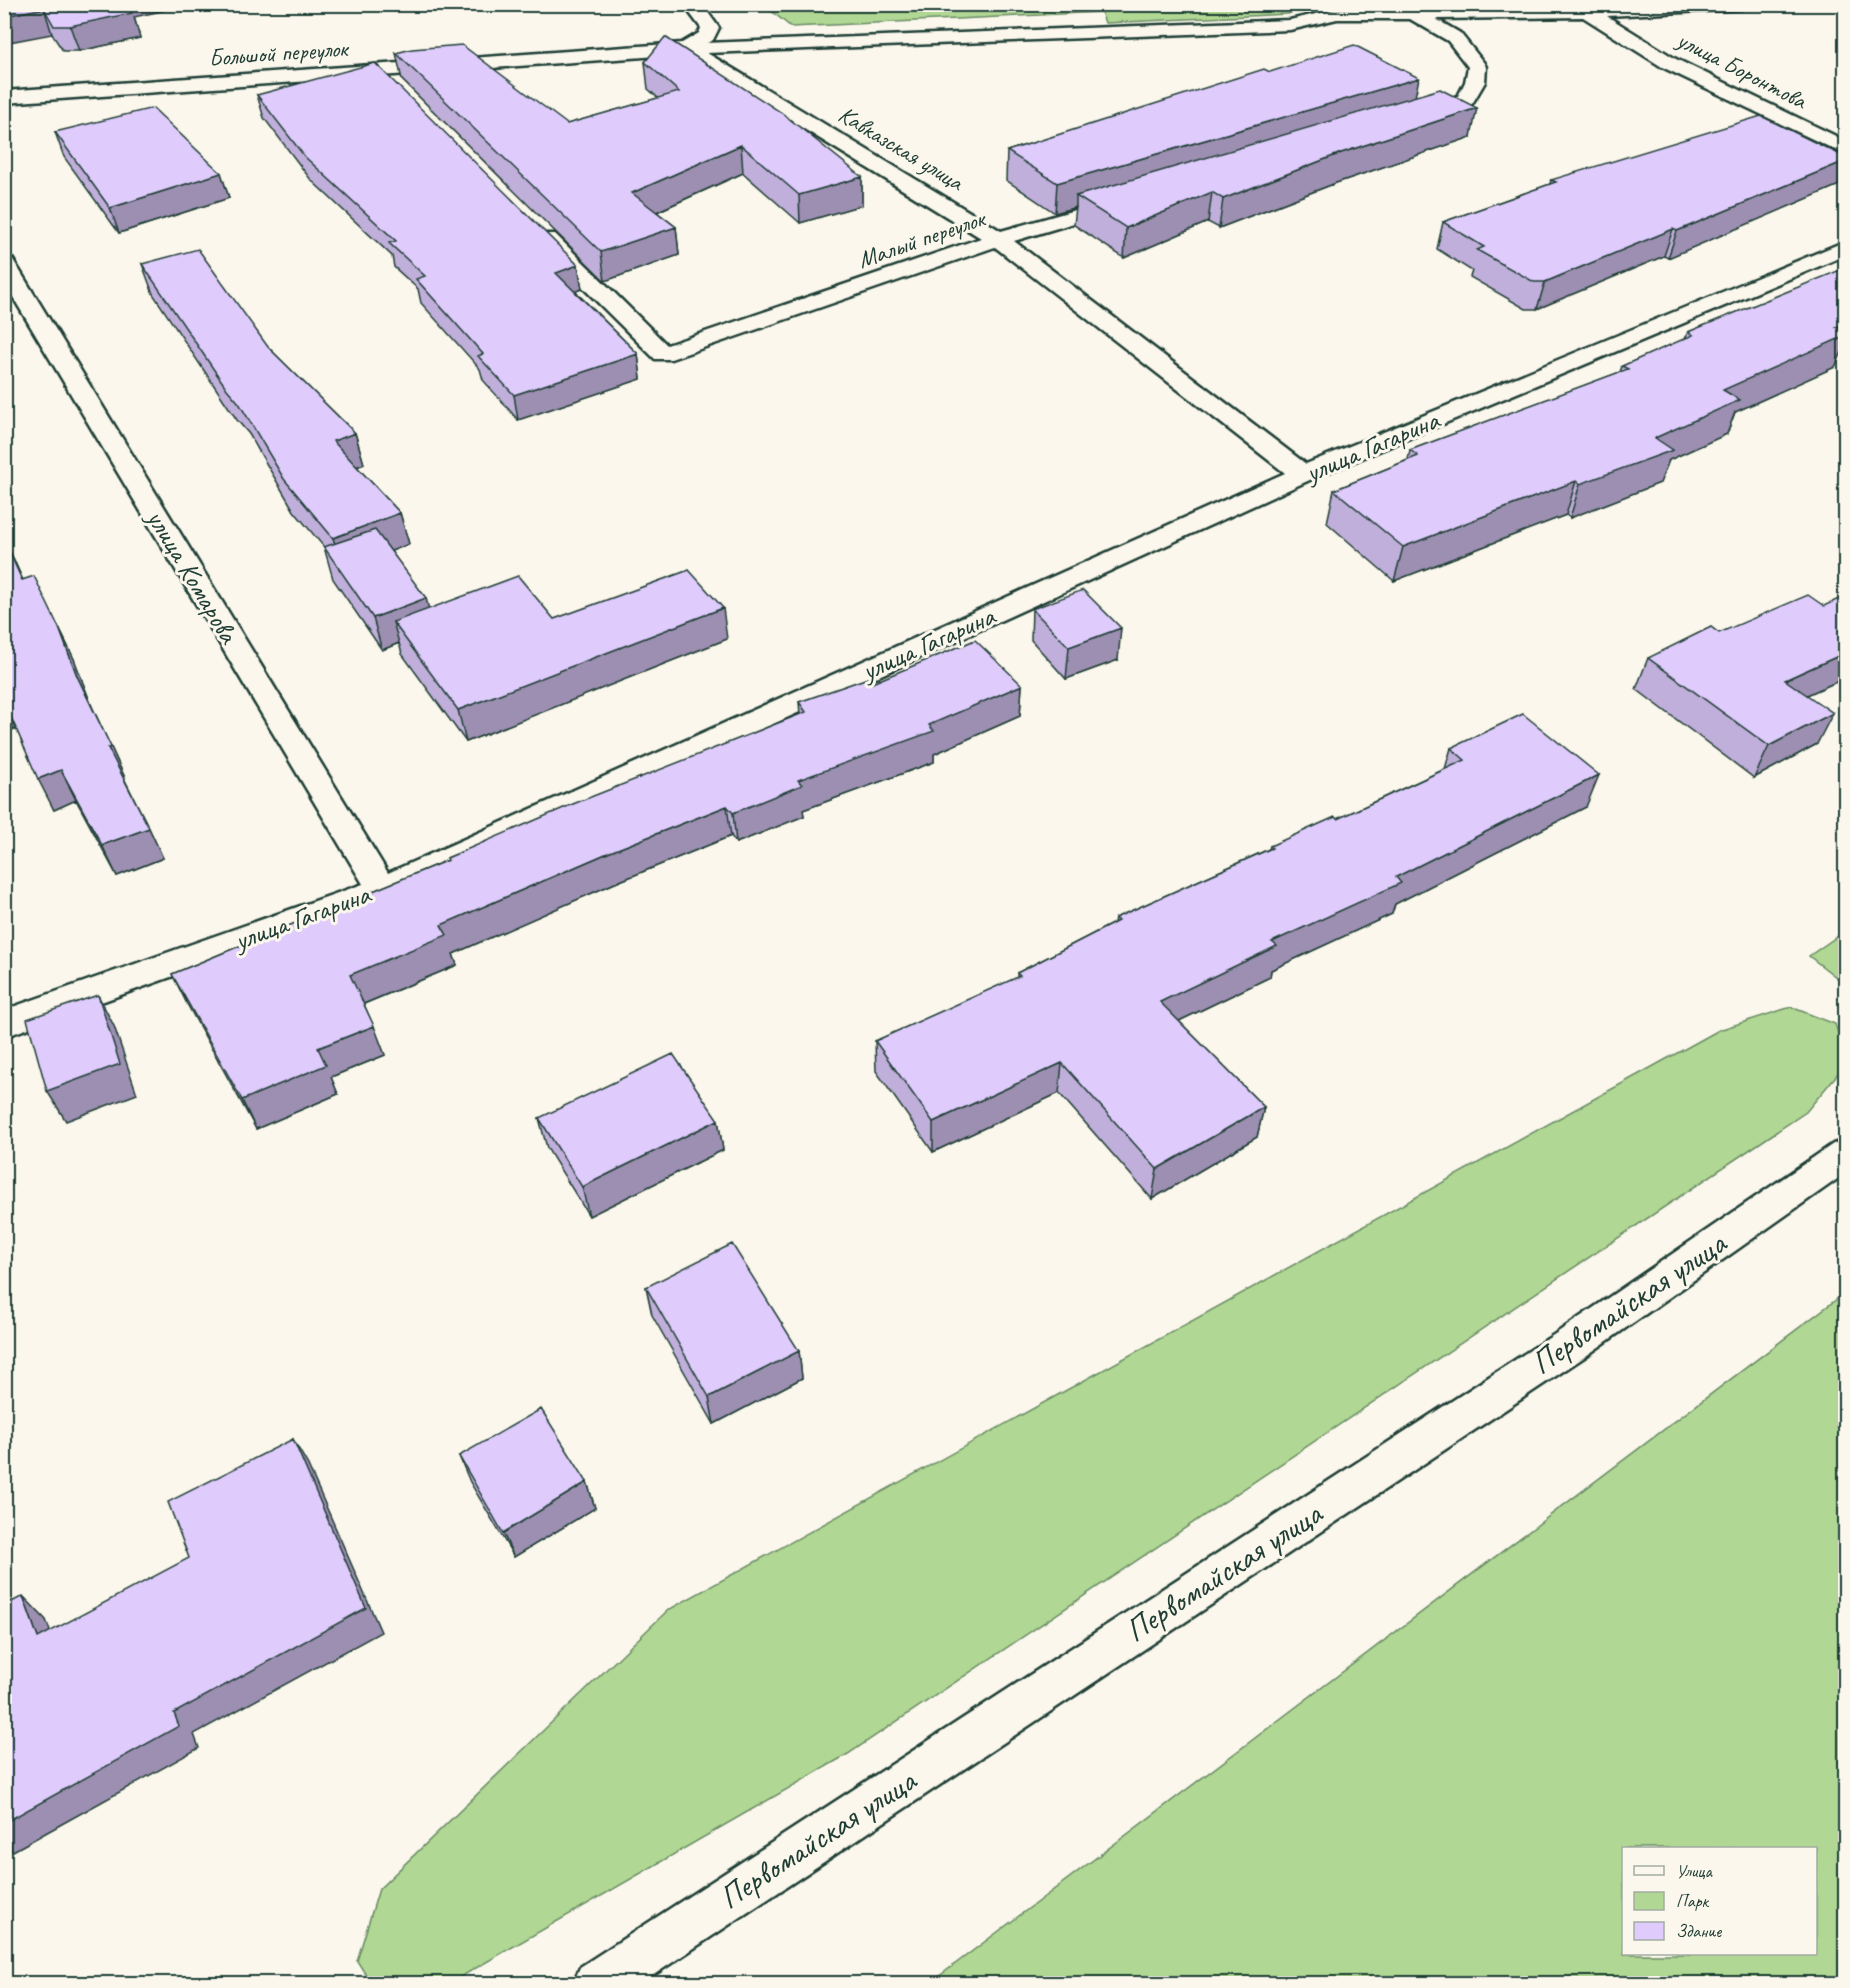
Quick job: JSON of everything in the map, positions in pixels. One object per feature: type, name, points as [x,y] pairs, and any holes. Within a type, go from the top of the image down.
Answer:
[{"type":"street","points":[[686,48],[707,36],[710,27],[692,4]]},
{"type":"street","name":"Большой переулок","points":[[4,97],[686,48],[1290,25],[1344,9],[1413,13],[1587,12],[1741,4]]},
{"type":"street","name":"улица Боронтова","points":[[1587,12],[1669,63],[1845,149]]},
{"type":"street","points":[[1397,120],[1465,100],[1475,82],[1477,68],[1454,37],[1413,13]]},
{"type":"street","name":"Кавказская улица","points":[[686,48],[998,239],[1304,474]]},
{"type":"street","points":[[379,71],[396,88]]},
{"type":"street","name":"Малый переулок","points":[[529,221],[663,354],[998,239],[1135,198]]},
{"type":"street","name":"улица Гагарина","points":[[4,1024],[382,889],[1304,474],[1845,247]]},
{"type":"street","name":"улица Комарова","points":[[4,263],[382,889]]},
{"type":"street","name":"Первомайская улица","points":[[597,1983],[1562,1350],[1845,1154]]},
{"type":"green space","points":[[764,5],[1312,5],[1288,14],[1105,23],[1101,12],[791,27]]},
{"type":"green space","points":[[1845,931],[1845,984],[1809,956]]},
{"type":"green space","points":[[1791,1007],[1835,1024],[1845,1052],[1845,1065],[1806,1112],[848,1754],[450,1983],[371,1983],[357,1961],[379,1889],[668,1610],[1719,1030]]},
{"type":"green space","points":[[1845,1293],[1845,1983],[930,1983]]},
{"type":"building","points":[[4,4],[126,4],[132,13],[70,26],[54,26],[44,8],[4,16]]},
{"type":"building","points":[[665,37],[782,113],[862,177],[799,195],[741,145],[632,193],[676,227],[601,252],[396,53],[412,49],[462,45],[567,124],[679,92],[645,62]]},
{"type":"building","points":[[1354,45],[1419,78],[1057,183],[1007,151],[1264,69],[1270,72]]},
{"type":"building","points":[[375,63],[578,265],[556,273],[638,354],[514,395],[478,356],[483,354],[416,279],[425,276],[389,243],[396,241],[305,157],[257,95]]},
{"type":"building","points":[[1440,89],[1477,108],[1341,153],[1223,199],[1212,192],[1126,228],[1076,196]]},
{"type":"building","points":[[153,108],[221,173],[110,208],[55,132]]},
{"type":"building","points":[[1761,116],[1845,157],[1845,161],[1677,231],[1673,229],[1545,282],[1534,282],[1477,250],[1484,247],[1443,222],[1556,182],[1551,180]]},
{"type":"building","points":[[198,249],[268,347],[355,433],[333,441],[400,513],[333,538],[284,479],[239,403],[227,389],[142,264]]},
{"type":"building","points":[[1845,268],[1845,323],[1836,327],[1845,332],[1845,336],[1723,390],[1740,400],[1655,438],[1673,450],[1580,484],[1576,481],[1403,547],[1334,490],[1418,456],[1410,450],[1628,369],[1622,366],[1693,335],[1688,332]]},
{"type":"building","points":[[375,530],[426,598],[373,618],[324,547]]},
{"type":"building","points":[[4,540],[22,580],[34,576],[59,628],[77,676],[111,747],[108,748],[149,828],[102,845],[61,770],[38,779],[4,701]]},
{"type":"building","points":[[689,570],[723,608],[458,710],[393,622],[518,576],[554,619]]},
{"type":"building","points":[[1083,590],[1121,628],[1069,647],[1032,609]]},
{"type":"building","points":[[1808,595],[1824,606],[1845,596],[1845,653],[1785,680],[1833,713],[1769,746],[1648,658],[1711,627],[1719,633]]},
{"type":"building","points":[[975,640],[1022,685],[929,725],[934,731],[798,780],[802,785],[733,813],[727,806],[610,852],[441,925],[447,935],[350,975],[374,1026],[318,1048],[326,1065],[242,1100],[172,974],[448,860],[447,858],[573,804],[806,712],[799,702],[868,678],[872,683]]},
{"type":"building","points":[[1523,714],[1599,775],[1396,877],[1401,883],[1272,942],[1277,946],[1160,1002],[1264,1107],[1157,1169],[1062,1063],[933,1122],[875,1041],[1020,976],[1017,973],[1118,921],[1115,918],[1272,848],[1270,846],[1335,817],[1337,819],[1465,760],[1451,748]]},
{"type":"building","points":[[98,995],[120,1064],[47,1091],[27,1019]]},
{"type":"building","points":[[673,1054],[718,1120],[582,1187],[539,1118]]},
{"type":"building","points":[[732,1244],[799,1351],[709,1397],[646,1287]]},
{"type":"building","points":[[541,1409],[587,1482],[503,1533],[459,1456]]},
{"type":"building","points":[[293,1439],[366,1608],[174,1713],[179,1726],[4,1823],[4,1606],[23,1596],[38,1638],[189,1558],[168,1502]]}]
